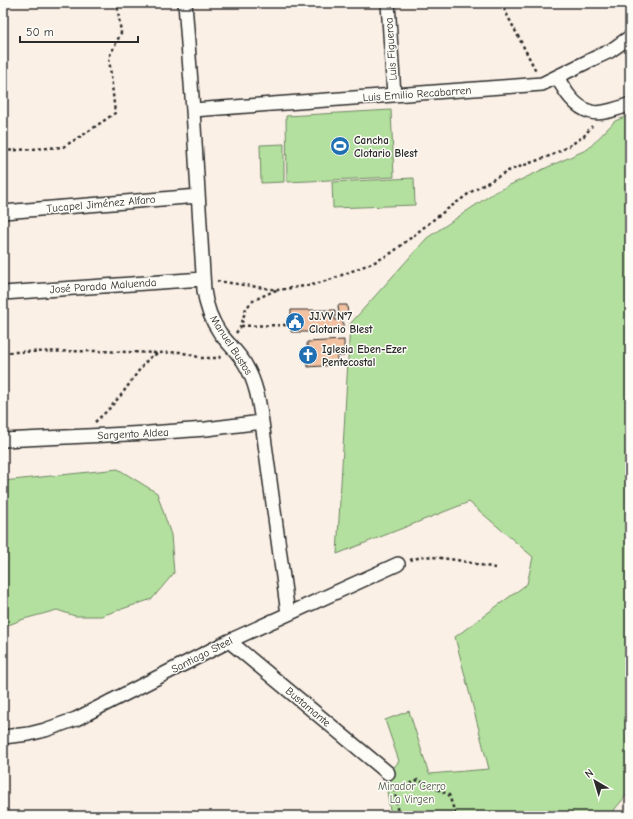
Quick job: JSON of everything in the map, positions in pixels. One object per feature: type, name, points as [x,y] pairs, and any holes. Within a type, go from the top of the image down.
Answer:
[{"type":"street","name":"Manuel Bustos","points":[[185,3],[203,278],[206,302],[214,324],[238,354],[252,377],[257,391],[288,614]]},
{"type":"street","name":"Luis Figueroa","points":[[388,3],[394,95]]},
{"type":"street","name":"Luis Emilio Recabarren","points":[[193,110],[542,84],[610,51],[630,38]]},
{"type":"street","points":[[557,77],[566,92],[576,104],[592,112],[615,110],[630,104]]},
{"type":"street","name":"Tucapel Jiménez Alfaro","points":[[3,212],[198,196]]},
{"type":"street","name":"José Parada Maluenda","points":[[3,293],[203,278]]},
{"type":"street","name":"Sargento Aldea","points":[[3,440],[149,433],[206,429],[262,422]]},
{"type":"street","name":"Santiago Steel","points":[[3,737],[29,734],[76,719],[229,641],[398,564]]},
{"type":"street","name":"Bustamante","points":[[229,641],[388,773]]},
{"type":"path","points":[[3,151],[63,147],[115,113],[109,57],[121,33],[117,3]]},
{"type":"path","points":[[502,3],[542,84]]},
{"type":"path","points":[[3,354],[11,352],[98,351],[158,353],[180,352],[202,358],[219,358],[241,326],[246,308],[254,300],[278,290],[312,285],[332,279],[377,261],[393,252],[471,192],[508,171],[552,155],[569,146],[584,136],[604,112]]},
{"type":"path","points":[[203,278],[278,290]]},
{"type":"path","points":[[241,326],[288,325]]},
{"type":"path","points":[[78,436],[108,410],[149,358],[158,353]]},
{"type":"path","points":[[398,564],[425,556],[457,560],[496,568]]},
{"type":"path","points":[[398,816],[395,791],[418,780],[449,795],[456,816]]},
{"type":"green space","name":"Cancha Clotario Blest","points":[[391,110],[394,177],[287,182],[286,116]]},
{"type":"green space","name":"Mirador Cerro La Virgen","points":[[630,115],[630,791],[609,816],[391,816],[385,779],[399,761],[385,720],[409,711],[429,774],[489,769],[455,637],[527,584],[533,557],[469,502],[337,554],[350,324],[427,238],[495,192],[588,149],[615,121]]},
{"type":"green space","points":[[284,144],[284,182],[261,183],[260,145]]},
{"type":"green space","points":[[414,178],[415,205],[333,208],[332,182]]},
{"type":"green space","points":[[118,469],[157,493],[171,535],[174,573],[152,599],[101,616],[75,616],[57,610],[24,619],[3,627],[3,481]]},
{"type":"building","points":[[338,305],[347,305],[348,315],[339,315]]},
{"type":"building","points":[[291,310],[335,310],[335,320],[343,320],[343,332],[291,332]]},
{"type":"building","points":[[344,340],[344,356],[337,356],[337,365],[308,367],[307,342]]},
{"type":"place","name":"Cancha Clotario Blest","points":[[340,146]]},
{"type":"place","name":"JJ.VV N°7 Clotario Blest","points":[[295,322]]},
{"type":"place","name":"Iglesia Eben-Ezer Pentecostal","points":[[308,355]]}]
